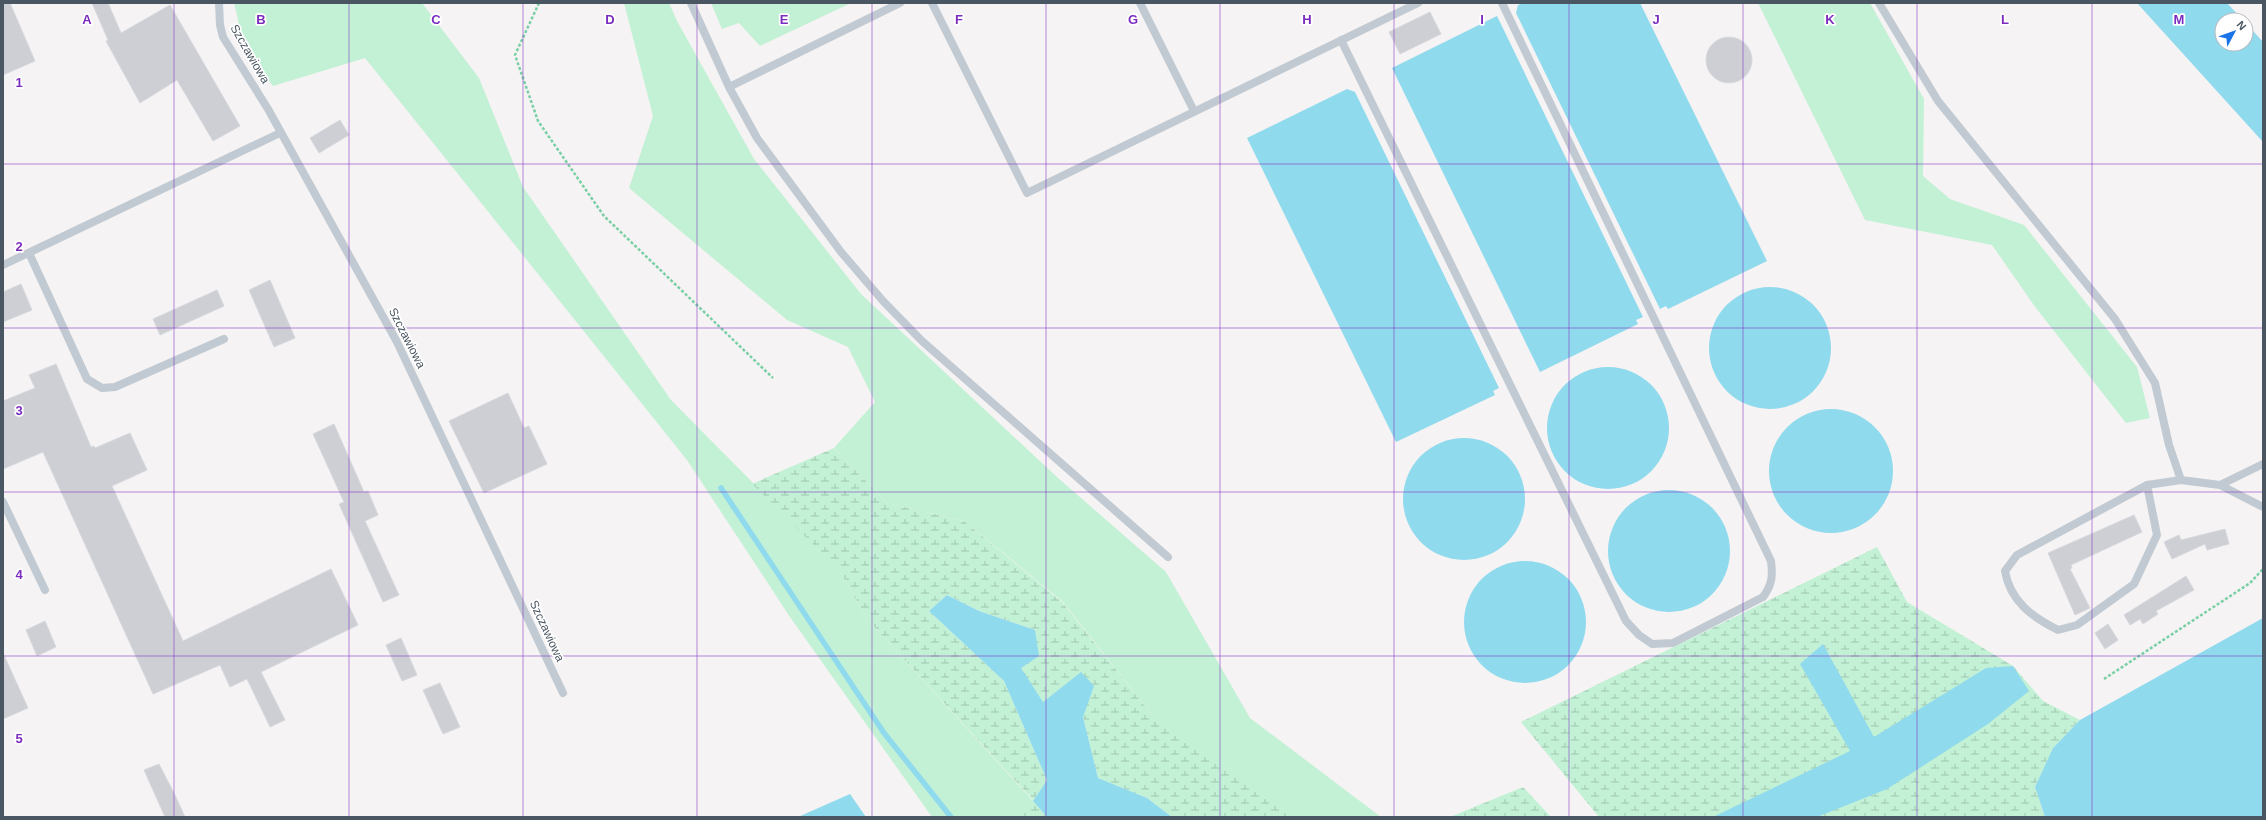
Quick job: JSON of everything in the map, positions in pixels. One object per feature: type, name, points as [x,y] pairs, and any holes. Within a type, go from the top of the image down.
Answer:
[{"type":"lane","name":"Szczawiowa","points":[[219,3],[220,25],[223,37],[280,133],[397,342],[563,693]]},
{"type":"lane","points":[[691,3],[728,87],[757,138],[841,252],[883,301],[922,341],[1168,557]]},
{"type":"lane","points":[[728,87],[900,3]]},
{"type":"lane","points":[[932,3],[1027,194],[1194,111],[1418,3]]},
{"type":"lane","points":[[1140,3],[1194,111]]},
{"type":"lane","points":[[1341,40],[1626,621],[1639,635],[1652,644],[1673,643],[1763,597],[1770,588],[1773,574],[1771,561],[1502,3]]},
{"type":"lane","points":[[1879,3],[1938,101],[2115,319],[2155,383],[2169,445],[2181,480]]},
{"type":"lane","points":[[3,265],[280,133]]},
{"type":"lane","points":[[29,253],[87,379],[102,388],[115,387],[224,339]]},
{"type":"lane","points":[[2220,485],[2263,464]]},
{"type":"lane","points":[[2147,485],[2157,535],[2134,584],[2077,625],[2058,630],[2034,618],[2016,600],[2007,583],[2005,571],[2017,556],[2147,485],[2181,480],[2220,485],[2263,507]]},
{"type":"lane","points":[[3,502],[45,590]]},
{"type":"path","points":[[539,3],[515,56],[538,121],[604,216],[773,378]]},
{"type":"path","points":[[2104,679],[2250,583],[2263,569]]},
{"type":"green space","points":[[234,3],[422,3],[479,78],[523,187],[671,400],[840,571],[867,619],[1033,801],[1011,817],[932,817],[790,617],[687,460],[365,58],[273,86],[239,40],[238,19]]},
{"type":"green space","points":[[624,3],[669,3],[677,21],[754,159],[861,294],[1058,478],[1166,572],[1250,718],[1381,817],[1286,817],[1156,720],[1062,601],[964,521],[887,503],[834,448],[875,402],[848,347],[787,320],[629,188],[653,116]]},
{"type":"green space","points":[[711,3],[851,3],[760,46],[739,23],[722,29]]},
{"type":"green space","points":[[1758,3],[1870,3],[1924,99],[1923,176],[1950,199],[2024,225],[2137,367],[2150,418],[2126,423],[2036,308],[1992,245],[1865,220]]},
{"type":"green space","points":[[834,448],[887,503],[964,521],[1062,602],[1156,720],[1294,817],[1172,817],[1147,798],[1098,778],[1083,717],[1081,673],[1043,702],[1020,668],[1035,630],[979,611],[947,595],[929,611],[1004,681],[1047,780],[1033,801],[1047,817],[1011,817],[1033,800],[867,619],[840,571],[752,484]]},
{"type":"green space","points":[[1877,547],[1907,602],[2013,666],[2043,701],[2080,720],[2053,748],[2035,787],[2045,817],[1599,817],[1521,722]]},
{"type":"green space","points":[[1523,787],[1551,817],[1450,817]]},
{"type":"water","points":[[1523,3],[1640,3],[1767,261],[1668,309],[1666,306],[1660,309],[1516,13],[1518,5]]},
{"type":"water","points":[[2137,3],[2227,3],[2235,12],[2214,12],[2214,52],[2254,52],[2254,32],[2263,42],[2263,142]]},
{"type":"water","points":[[1497,16],[1643,317],[1636,320],[1638,324],[1540,372],[1392,68]]},
{"type":"water","points":[[1347,89],[1355,92],[1499,388],[1493,391],[1495,395],[1396,442],[1247,138]]},
{"type":"water","points":[[1770,287],[1782,288],[1793,292],[1804,297],[1813,305],[1821,314],[1826,325],[1830,336],[1830,360],[1826,371],[1821,382],[1813,391],[1804,399],[1793,404],[1782,408],[1770,409],[1758,408],[1747,404],[1736,399],[1727,391],[1719,382],[1714,371],[1710,360],[1709,348],[1710,336],[1714,325],[1719,314],[1727,305],[1736,297],[1747,292],[1758,288]]},
{"type":"water","points":[[1608,367],[1632,371],[1651,385],[1665,404],[1669,428],[1665,452],[1651,471],[1632,485],[1608,489],[1584,485],[1565,471],[1551,452],[1547,428],[1551,404],[1565,385],[1584,371]]},
{"type":"water","points":[[1831,409],[1855,414],[1875,427],[1888,447],[1893,471],[1888,495],[1875,515],[1855,528],[1831,533],[1807,528],[1787,515],[1774,495],[1769,471],[1774,447],[1787,427],[1807,414]]},
{"type":"water","points":[[1464,438],[1487,442],[1498,448],[1507,456],[1515,465],[1521,476],[1525,499],[1521,522],[1515,533],[1507,542],[1498,550],[1487,556],[1464,560],[1441,556],[1430,550],[1421,542],[1413,533],[1407,522],[1403,499],[1407,476],[1413,465],[1421,456],[1430,448],[1441,442]]},
{"type":"water","points":[[1669,490],[1693,494],[1712,508],[1726,527],[1730,551],[1726,575],[1712,594],[1693,608],[1669,612],[1645,608],[1626,594],[1612,575],[1608,551],[1612,527],[1626,508],[1645,494]]},
{"type":"water","points":[[1525,561],[1548,565],[1559,571],[1568,579],[1576,588],[1582,599],[1586,622],[1582,645],[1576,656],[1568,665],[1559,673],[1548,679],[1525,683],[1502,679],[1491,673],[1482,665],[1474,656],[1468,645],[1464,622],[1468,599],[1474,588],[1482,579],[1491,571],[1502,565]]},
{"type":"water","points":[[947,595],[979,611],[1035,630],[1039,656],[1021,668],[1043,702],[1081,672],[1094,686],[1083,717],[1098,778],[1147,798],[1172,817],[1047,817],[1033,801],[1047,780],[1004,681],[929,611]]},
{"type":"water","points":[[2263,618],[2263,817],[2045,817],[2035,787],[2053,748],[2080,720]]},
{"type":"water","points":[[1823,644],[1874,737],[1986,668],[2013,666],[2029,691],[1988,724],[1887,789],[1817,817],[1713,817],[1850,751],[1800,664]]},
{"type":"water","points":[[850,794],[866,817],[798,817]]},
{"type":"building","points":[[3,3],[10,3],[35,61],[3,75]]},
{"type":"building","points":[[92,3],[108,3],[121,33],[170,5],[240,126],[213,141],[177,80],[140,103],[106,41],[108,40]]},
{"type":"building","points":[[1430,12],[1441,34],[1400,54],[1389,32]]},
{"type":"building","points":[[1729,37],[1742,41],[1748,47],[1752,60],[1748,73],[1742,79],[1729,83],[1716,79],[1710,73],[1706,60],[1710,47],[1716,41]]},
{"type":"building","points":[[340,120],[349,135],[319,153],[310,138]]},
{"type":"building","points":[[270,280],[295,338],[274,347],[249,290]]},
{"type":"building","points":[[21,284],[32,310],[3,322],[3,292]]},
{"type":"building","points":[[217,290],[224,306],[160,335],[153,319]]},
{"type":"building","points":[[56,364],[91,447],[94,446],[95,448],[130,433],[147,470],[112,486],[183,641],[331,569],[358,625],[261,672],[285,720],[270,727],[247,679],[230,687],[220,665],[153,694],[43,452],[3,469],[3,401],[35,388],[29,375]]},
{"type":"building","points":[[508,393],[524,428],[529,426],[547,464],[484,493],[449,421]]},
{"type":"building","points":[[334,424],[364,492],[368,491],[378,515],[365,521],[399,595],[383,602],[339,504],[344,502],[313,434]]},
{"type":"building","points":[[2134,515],[2142,532],[2071,565],[2072,568],[2070,569],[2090,608],[2075,615],[2048,553]]},
{"type":"building","points":[[2225,529],[2229,544],[2207,550],[2205,544],[2172,559],[2164,542],[2179,535],[2181,540]]},
{"type":"building","points":[[2186,576],[2194,590],[2156,611],[2158,614],[2143,624],[2140,619],[2130,625],[2124,615]]},
{"type":"building","points":[[45,621],[56,647],[37,656],[26,630]]},
{"type":"building","points":[[2108,624],[2118,640],[2105,649],[2095,633]]},
{"type":"building","points":[[401,638],[417,675],[402,681],[386,645]]},
{"type":"building","points":[[3,653],[28,708],[3,719]]},
{"type":"building","points":[[440,683],[460,727],[443,734],[423,690]]},
{"type":"building","points":[[159,764],[185,817],[165,817],[144,770]]},
{"type":"waterway","points":[[721,488],[884,733],[951,817]]}]
